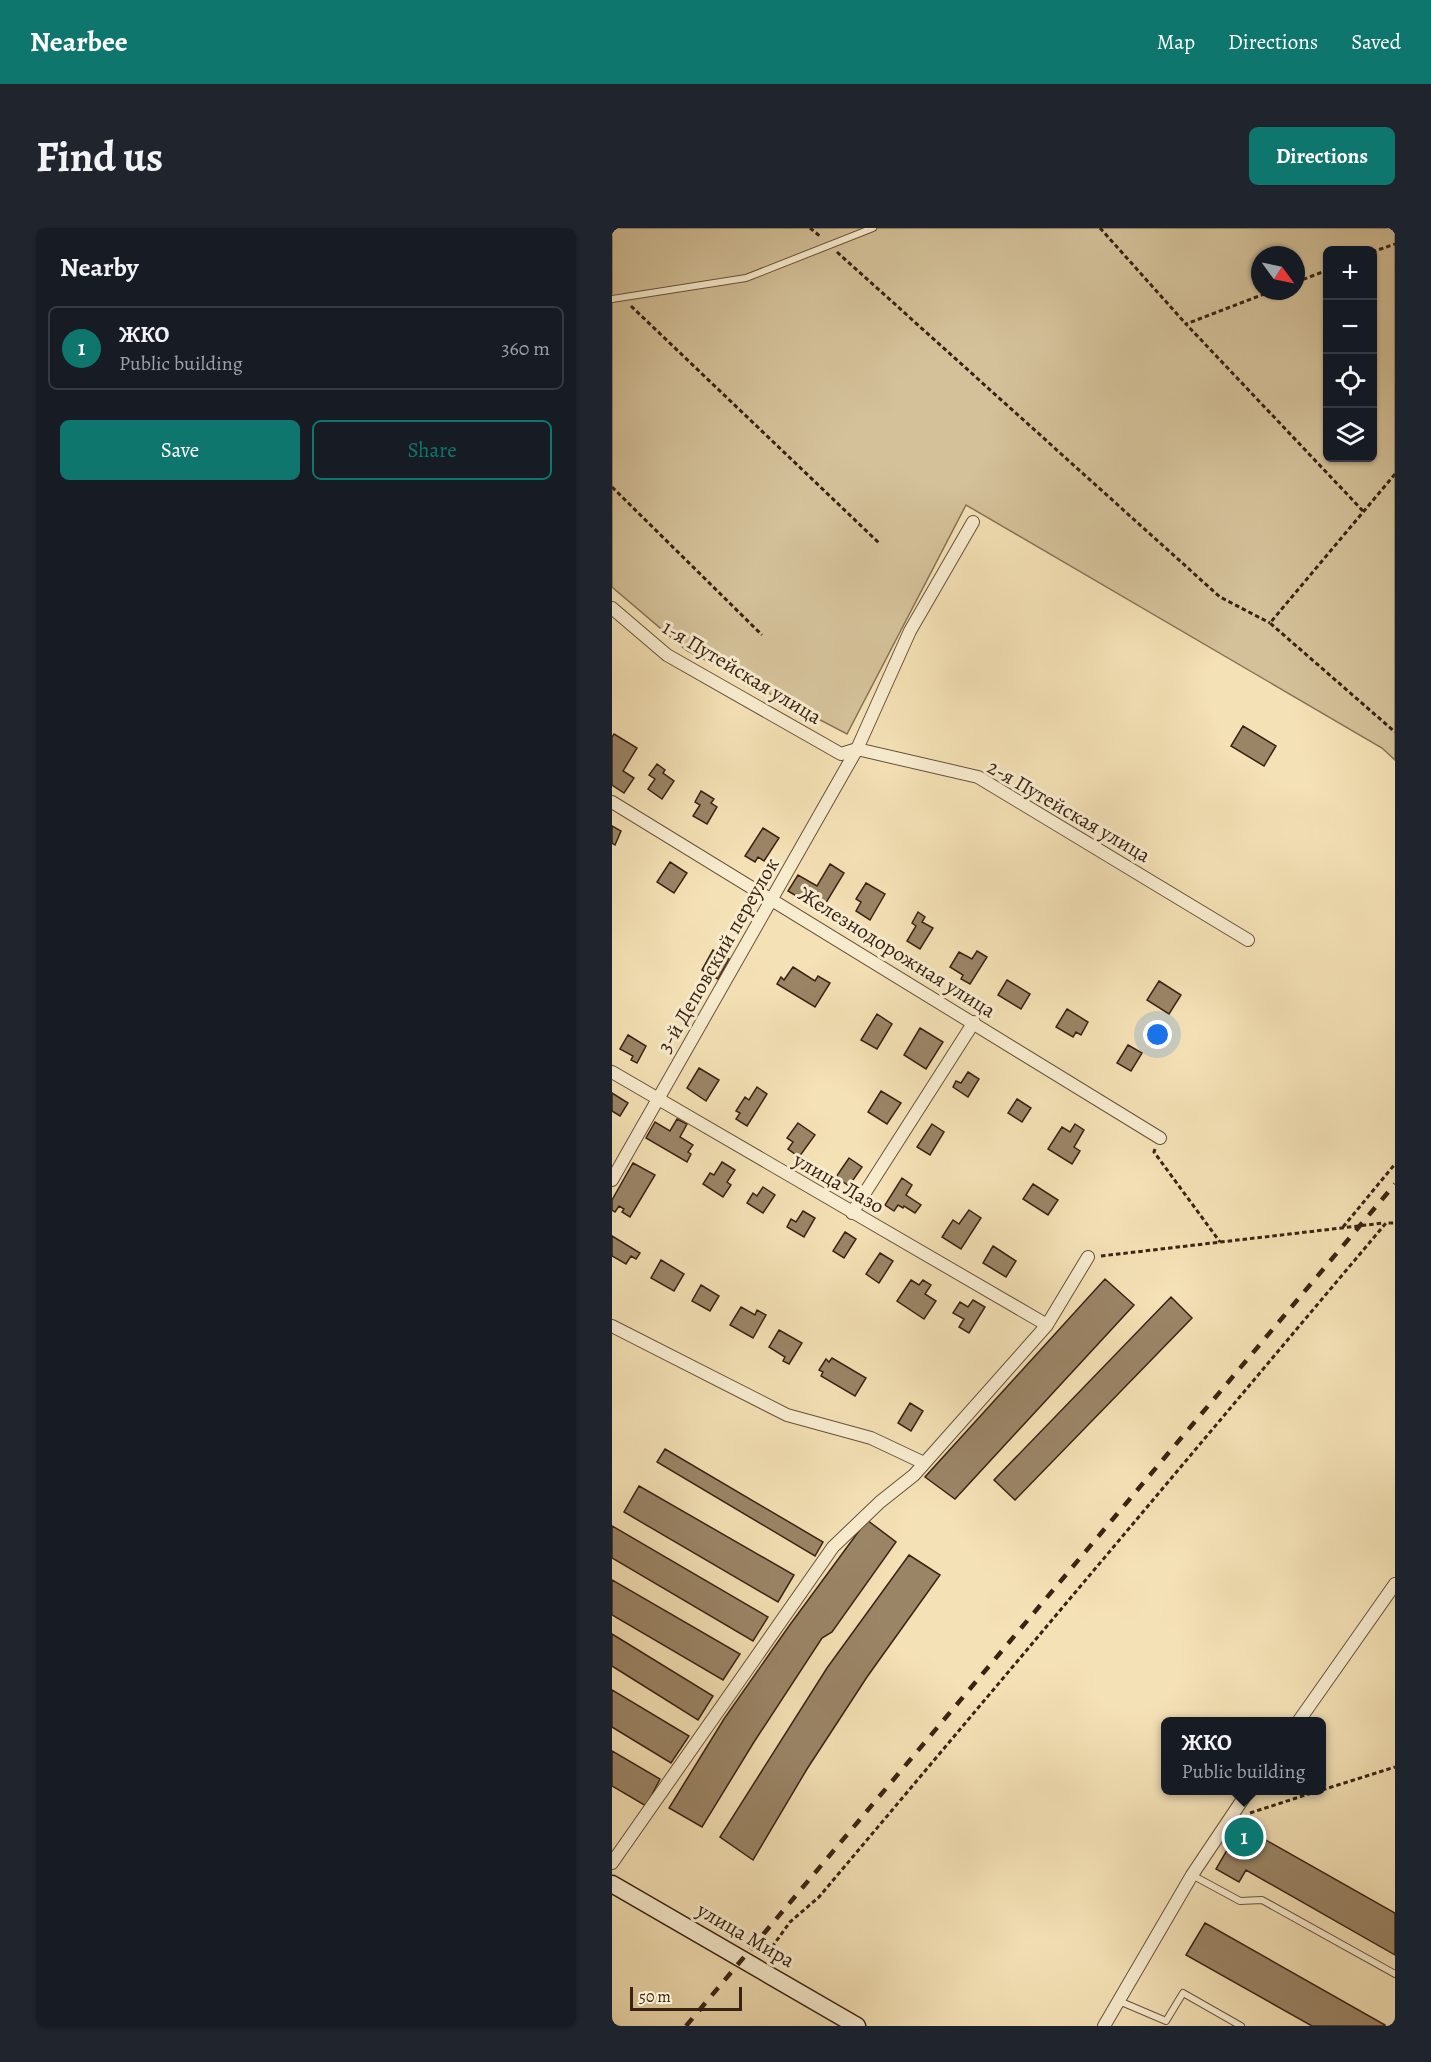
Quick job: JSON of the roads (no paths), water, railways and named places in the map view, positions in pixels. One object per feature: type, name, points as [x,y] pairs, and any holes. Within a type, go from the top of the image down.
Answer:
[{"type":"main road","name":"улица Мира","points":[[612,1884],[857,2026]]},
{"type":"street","name":"3-й Деповский переулок","points":[[612,1180],[857,749],[910,631],[973,522]]},
{"type":"street","name":"1-я Путейская улица","points":[[612,608],[667,655],[841,754],[857,749]]},
{"type":"street","name":"2-я Путейская улица","points":[[857,749],[978,777],[1248,940]]},
{"type":"street","name":"Железнодорожная улица","points":[[612,802],[1160,1138]]},
{"type":"street","points":[[852,1213],[974,1022]]},
{"type":"street","name":"улица Лазо","points":[[612,1072],[1047,1325]]},
{"type":"street","points":[[612,1863],[833,1547],[880,1502],[914,1475],[1047,1325],[1088,1257]]},
{"type":"street","points":[[612,1326],[788,1415],[871,1438],[924,1463]]},
{"type":"street","points":[[1302,1717],[1395,1584]]},
{"type":"street","points":[[1104,2026],[1192,1875],[1246,1795]]},
{"type":"lane","points":[[612,299],[746,278],[873,228]]},
{"type":"lane","points":[[1192,1875],[1240,1901],[1262,1900],[1395,1974]]},
{"type":"lane","points":[[1119,2000],[1166,2021],[1183,1993],[1241,2026]]},
{"type":"railway","points":[[686,2026],[1395,1184]]},
{"type":"place","name":"ЖКО","points":[[1244,1837]]}]
